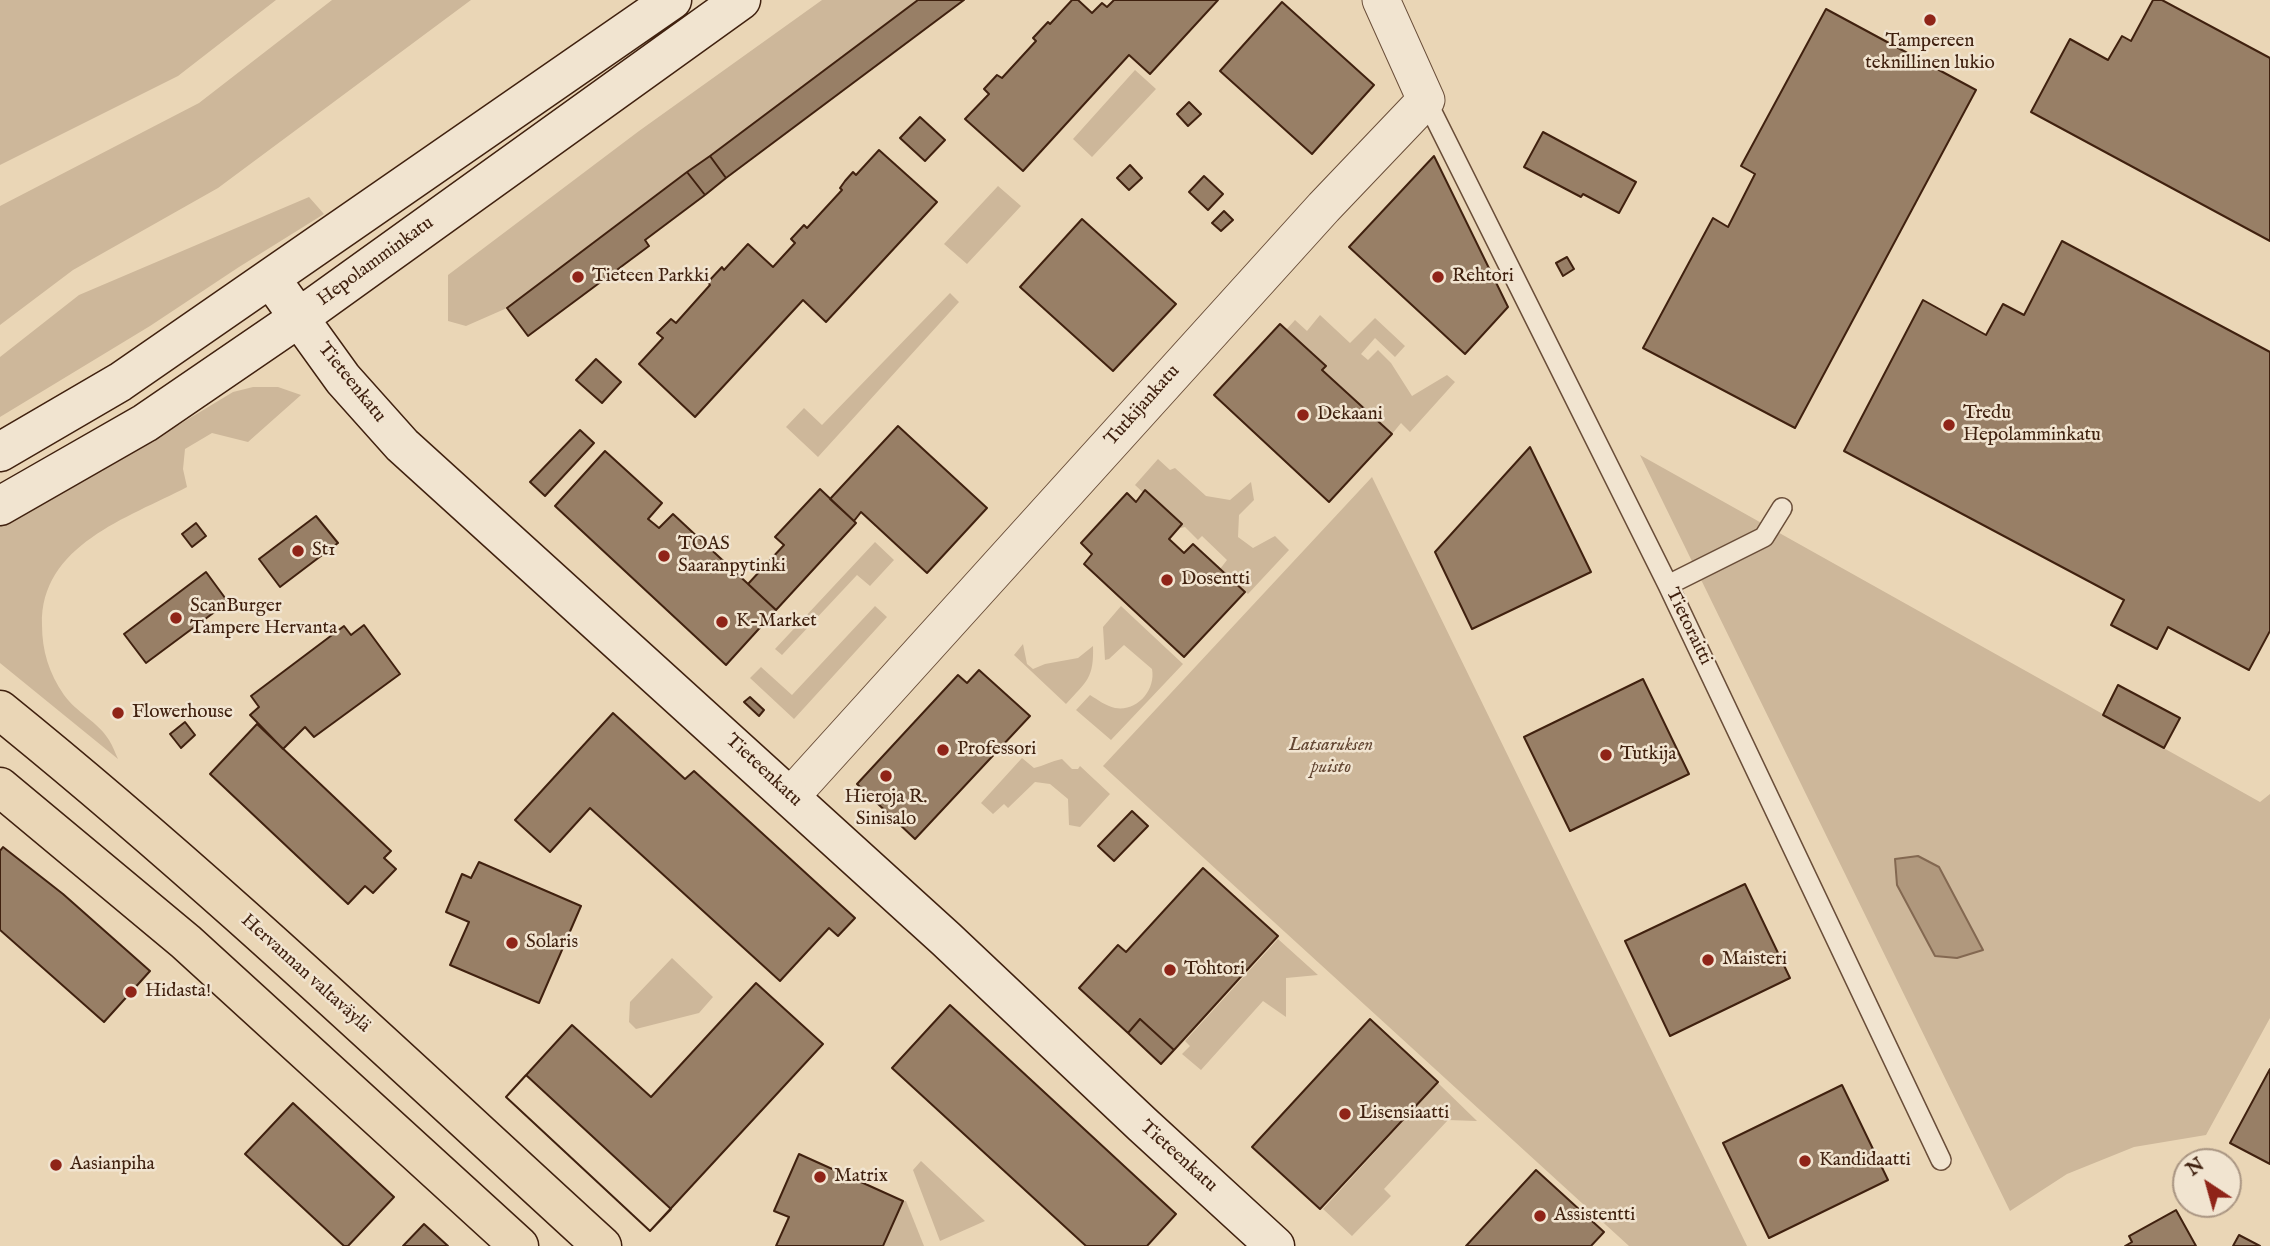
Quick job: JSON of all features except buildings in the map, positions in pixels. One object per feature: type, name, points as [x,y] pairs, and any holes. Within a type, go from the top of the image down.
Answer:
[{"type":"main road","name":"Hepolamminkatu","points":[[0,506],[145,423],[300,317],[741,0]]},
{"type":"main road","points":[[0,452],[120,382],[670,1]]},
{"type":"main road","name":"Tieteenkatu","points":[[271,279],[343,379],[402,445],[790,797],[1275,1246]]},
{"type":"main road","name":"Hervannan valtaväylä","points":[[0,710],[95,787],[254,927],[602,1246]]},
{"type":"main road","points":[[0,787],[186,942],[519,1246]]},
{"type":"street","points":[[1381,0],[1426,100]]},
{"type":"street","name":"Tutkijankatu","points":[[790,797],[1222,318],[1426,100]]},
{"type":"lane","name":"Tietoraitti","points":[[1426,100],[1668,585],[1941,1160]]},
{"type":"lane","points":[[1668,585],[1764,537],[1783,508]]},
{"type":"green space","points":[[0,0],[276,0],[178,76],[0,165]]},
{"type":"green space","points":[[332,0],[471,0],[218,188],[73,270],[0,325],[0,206],[199,103]]},
{"type":"green space","points":[[822,0],[918,0],[507,308],[466,326],[448,321],[448,275],[639,131]]},
{"type":"green space","points":[[1135,70],[1156,89],[1092,157],[1073,139]]},
{"type":"green space","points":[[998,186],[1021,206],[967,264],[944,244]]},
{"type":"green space","points":[[309,197],[324,214],[150,326],[0,417],[0,357],[79,295]]},
{"type":"green space","points":[[950,293],[959,302],[818,457],[786,427],[804,408],[822,425]]},
{"type":"green space","points":[[1320,315],[1350,343],[1375,318],[1405,346],[1395,357],[1375,338],[1361,354],[1368,360],[1378,350],[1391,363],[1412,396],[1447,375],[1455,382],[1410,432],[1401,423],[1392,434],[1322,370],[1325,366],[1286,330],[1295,320],[1307,331]]},
{"type":"green space","points":[[253,387],[278,387],[301,395],[248,442],[212,433],[185,449],[183,469],[187,487],[115,523],[71,554],[56,574],[45,597],[42,635],[50,670],[69,701],[104,734],[118,759],[0,663],[0,526],[132,453],[233,392]]},
{"type":"green space","points":[[1640,455],[2260,802],[2270,794],[2270,1018],[2206,1135],[2134,1147],[2067,1174],[2010,1211]]},
{"type":"green space","points":[[1158,459],[1170,470],[1175,468],[1206,496],[1230,500],[1251,482],[1254,500],[1239,515],[1238,537],[1253,548],[1275,536],[1289,550],[1248,594],[1220,569],[1227,560],[1202,536],[1198,540],[1185,527],[1181,528],[1135,485]]},
{"type":"green space","name":"Latsaruksen puisto","points":[[1372,477],[1747,1246],[1629,1246],[1103,766]]},
{"type":"green space","points":[[875,542],[894,560],[870,586],[857,575],[782,655],[775,649]]},
{"type":"green space","points":[[875,606],[887,617],[794,719],[750,678],[761,667],[792,695]]},
{"type":"green space","points":[[1121,606],[1183,664],[1111,740],[1076,710],[1090,695],[1112,707],[1123,708],[1131,707],[1148,692],[1152,669],[1124,645],[1105,660],[1103,627]]},
{"type":"green space","points":[[1023,644],[1027,664],[1033,669],[1078,658],[1093,646],[1088,678],[1066,704],[1014,655]]},
{"type":"green space","points":[[1022,758],[1034,768],[1062,759],[1072,769],[1078,769],[1080,766],[1110,794],[1080,827],[1069,825],[1068,799],[1050,784],[1035,782],[1008,808],[1004,804],[993,814],[981,803]]},
{"type":"green space","points":[[1278,939],[1318,975],[1286,978],[1286,1017],[1263,1001],[1201,1070],[1182,1054],[1190,1046],[1185,1041]]},
{"type":"green space","points":[[672,958],[713,997],[699,1013],[636,1029],[629,1022],[630,1002]]},
{"type":"green space","points":[[1438,1083],[1477,1121],[1448,1120],[1384,1189],[1391,1196],[1352,1236],[1323,1209]]},
{"type":"green space","points":[[921,1161],[985,1221],[940,1241],[913,1170]]},
{"type":"green space","points":[[903,1201],[906,1201],[924,1246],[883,1246]]},
{"type":"shaded area","points":[[1918,856],[1939,867],[1983,950],[1957,958],[1935,956],[1897,885],[1895,859]]},
{"type":"place","name":"Tampereen teknillinen lukio","points":[[1930,20]]},
{"type":"place","name":"Tieteen Parkki","points":[[578,277]]},
{"type":"place","name":"Rehtori","points":[[1438,277]]},
{"type":"place","name":"Dekaani","points":[[1303,415]]},
{"type":"place","name":"Tredu Hepolamminkatu","points":[[1949,425]]},
{"type":"place","name":"St1","points":[[298,551]]},
{"type":"place","name":"TOAS Saaranpytinki","points":[[664,556]]},
{"type":"place","name":"Dosentti","points":[[1167,580]]},
{"type":"place","name":"ScanBurger Tampere Hervanta","points":[[176,618]]},
{"type":"place","name":"K-Market","points":[[722,622]]},
{"type":"place","name":"Flowerhouse","points":[[118,713]]},
{"type":"place","name":"Professori","points":[[943,750]]},
{"type":"place","name":"Tutkija","points":[[1606,755]]},
{"type":"place","name":"Hieroja R. Sinisalo","points":[[886,776]]},
{"type":"place","name":"Solaris","points":[[512,943]]},
{"type":"place","name":"Maisteri","points":[[1708,960]]},
{"type":"place","name":"Tohtori","points":[[1170,970]]},
{"type":"place","name":"Hidasta!","points":[[131,992]]},
{"type":"place","name":"Lisensiaatti","points":[[1345,1114]]},
{"type":"place","name":"Kandidaatti","points":[[1805,1161]]},
{"type":"place","name":"Aasianpiha","points":[[56,1165]]},
{"type":"place","name":"Matrix","points":[[820,1177]]},
{"type":"place","name":"Assistentti","points":[[1540,1216]]}]
